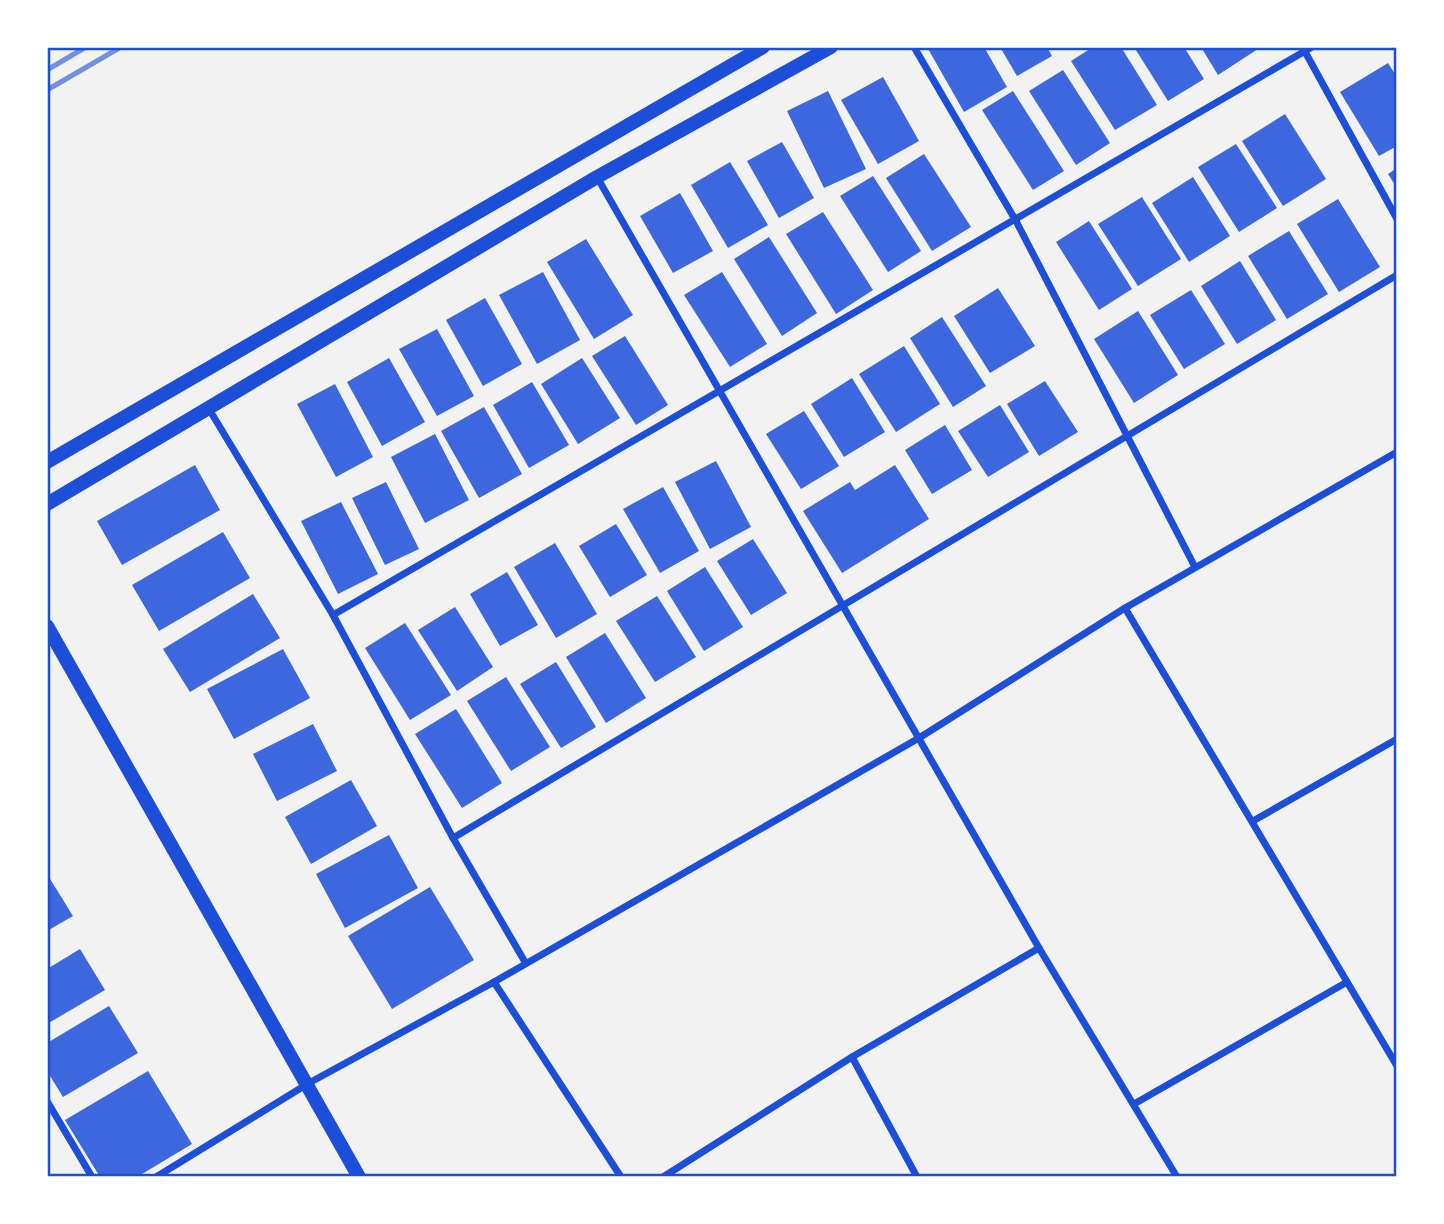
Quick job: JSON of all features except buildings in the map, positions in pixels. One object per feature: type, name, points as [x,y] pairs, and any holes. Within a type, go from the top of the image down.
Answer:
[{"type":"main road","points":[[47,462],[763,47]]},
{"type":"main road","points":[[47,504],[597,177],[831,47]]},
{"type":"main road","points":[[47,626],[309,1083],[359,1177]]},
{"type":"street","points":[[914,47],[1016,221],[1195,567]]},
{"type":"street","points":[[332,615],[1016,221],[1307,49],[1397,219]]},
{"type":"street","points":[[597,177],[1039,948],[1177,1177]]},
{"type":"street","points":[[453,838],[1397,275]]},
{"type":"street","points":[[209,409],[332,615],[453,838],[525,962]]},
{"type":"street","points":[[156,1177],[309,1083],[494,982],[919,738],[1125,608],[1397,452]]},
{"type":"street","points":[[1125,608],[1397,1066]]},
{"type":"street","points":[[1253,821],[1397,739]]},
{"type":"street","points":[[663,1177],[852,1057],[1039,948]]},
{"type":"street","points":[[494,982],[621,1177]]},
{"type":"street","points":[[1133,1104],[1347,982]]},
{"type":"street","points":[[852,1057],[917,1177]]},
{"type":"street","points":[[47,1101],[92,1177]]},
{"type":"railway","points":[[47,70],[86,47]]},
{"type":"railway","points":[[47,90],[121,47]]}]
